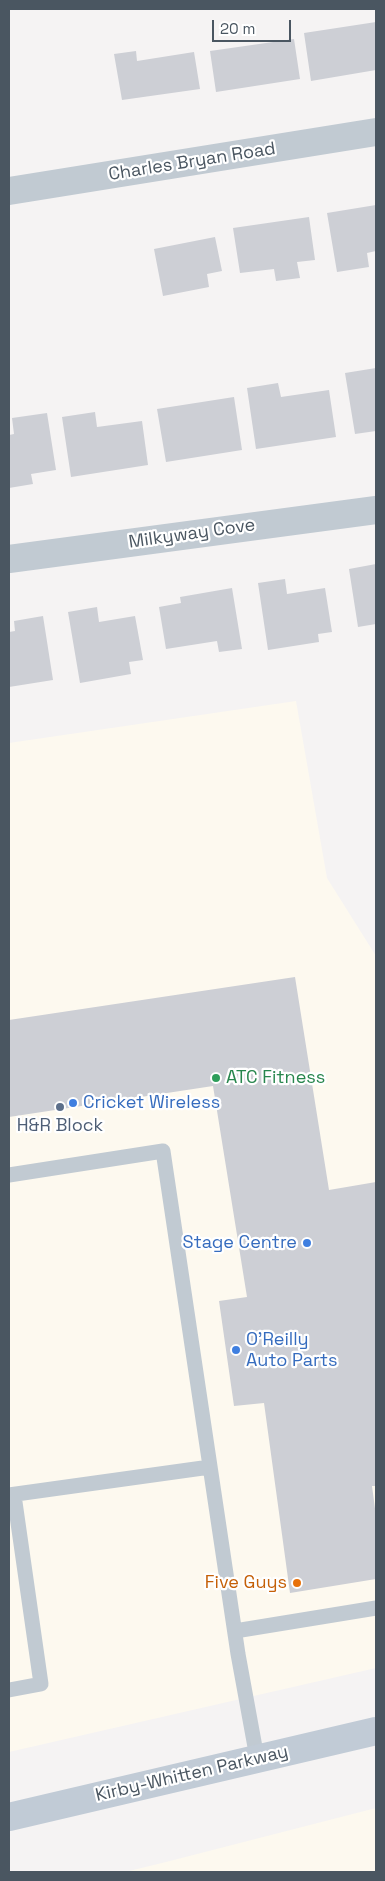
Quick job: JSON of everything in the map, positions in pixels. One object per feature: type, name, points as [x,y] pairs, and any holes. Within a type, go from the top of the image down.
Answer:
[{"type":"main road","name":"Kirby-Whitten Parkway","points":[[9,1817],[376,1731]]},
{"type":"street","name":"Charles Bryan Road","points":[[9,191],[376,132]]},
{"type":"street","name":"Milkyway Cove","points":[[9,559],[376,510]]},
{"type":"lane","points":[[9,1175],[163,1151],[235,1631],[257,1758]]},
{"type":"lane","points":[[9,1690],[41,1684],[11,1495],[210,1467]]},
{"type":"lane","points":[[235,1631],[376,1608]]},
{"type":"shaded area","points":[[296,701],[327,878],[376,956],[376,1668],[9,1752],[9,743]]},
{"type":"shaded area","points":[[376,1808],[376,1872],[125,1872],[166,1862]]},
{"type":"building","points":[[376,22],[376,70],[311,81],[304,33]]},
{"type":"building","points":[[294,39],[300,79],[216,92],[210,51]]},
{"type":"building","points":[[136,51],[137,61],[194,52],[200,89],[122,100],[114,54]]},
{"type":"building","points":[[376,205],[376,251],[367,253],[369,267],[337,272],[327,213]]},
{"type":"building","points":[[309,217],[315,260],[297,262],[300,278],[276,281],[274,269],[240,273],[233,228]]},
{"type":"building","points":[[215,237],[222,271],[207,274],[209,287],[163,296],[154,249]]},
{"type":"building","points":[[376,368],[376,431],[355,434],[345,373]]},
{"type":"building","points":[[278,383],[281,397],[329,390],[336,437],[256,449],[247,388]]},
{"type":"building","points":[[234,397],[242,450],[166,462],[157,409]]},
{"type":"building","points":[[95,412],[97,427],[142,421],[148,465],[71,477],[62,417]]},
{"type":"building","points":[[47,413],[56,470],[31,474],[33,484],[9,488],[9,435],[14,434],[12,418]]},
{"type":"building","points":[[376,564],[376,624],[358,627],[349,569]]},
{"type":"building","points":[[285,579],[287,594],[325,588],[332,632],[318,634],[319,642],[268,650],[258,583]]},
{"type":"building","points":[[232,588],[242,649],[219,652],[217,641],[166,649],[159,607],[181,603],[180,597]]},
{"type":"building","points":[[97,607],[99,622],[135,616],[143,660],[129,662],[131,674],[80,683],[68,612]]},
{"type":"building","points":[[43,616],[53,680],[9,687],[9,632],[15,631],[14,621]]},
{"type":"building","name":"Stage Centre","points":[[295,977],[329,1190],[376,1182],[376,1486],[372,1486],[376,1516],[376,1579],[290,1593],[264,1403],[234,1406],[219,1301],[247,1297],[213,1086],[9,1117],[9,1020]]},
{"type":"place","name":"ATC Fitness","points":[[216,1078]]},
{"type":"place","name":"Cricket Wireless","points":[[73,1103]]},
{"type":"place","name":"H&R Block","points":[[60,1107]]},
{"type":"place","name":"Stage Centre","points":[[307,1243]]},
{"type":"place","name":"O'Reilly Auto Parts","points":[[236,1350]]},
{"type":"place","name":"Five Guys","points":[[297,1583]]}]
